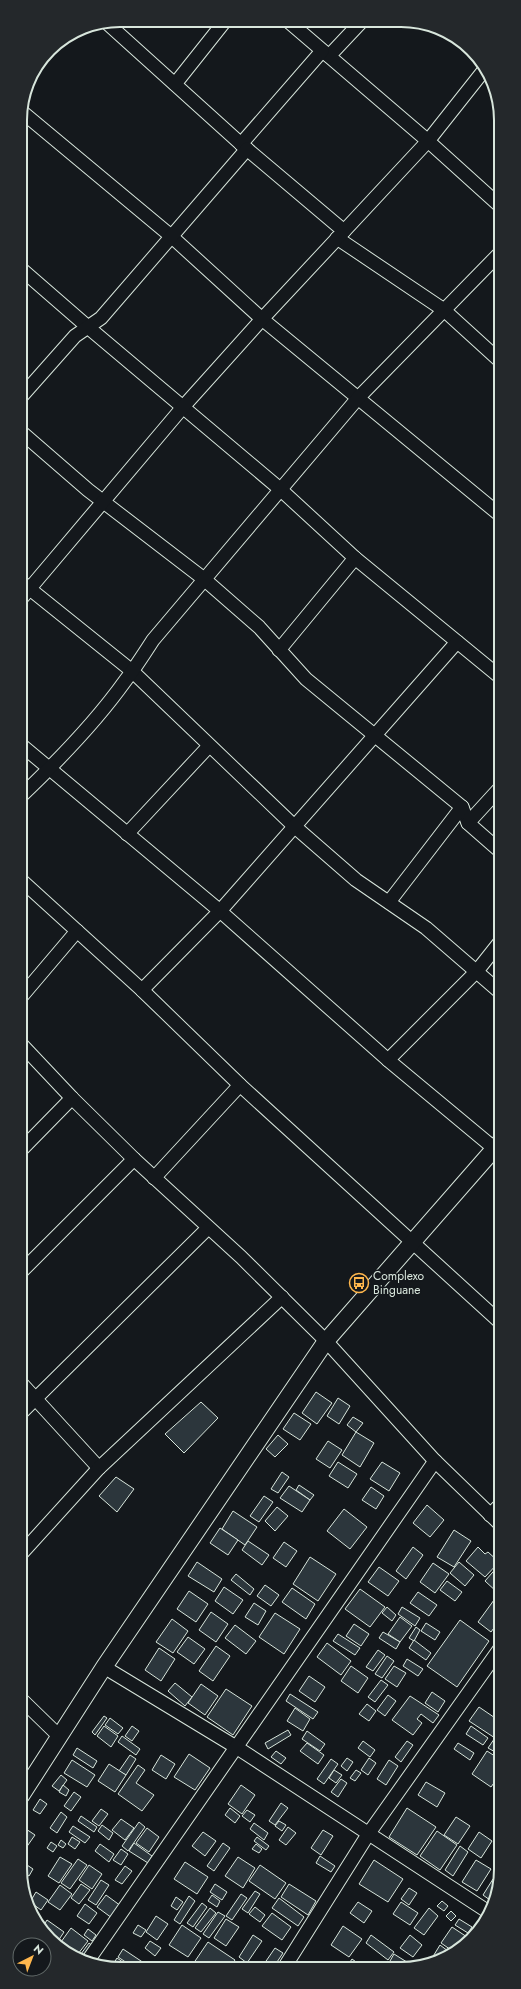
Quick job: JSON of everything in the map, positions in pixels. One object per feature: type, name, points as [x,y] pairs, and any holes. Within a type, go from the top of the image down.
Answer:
[{"type":"street","points":[[112,27],[340,234],[444,310],[494,356]]},
{"type":"street","points":[[175,84],[220,27]]},
{"type":"street","points":[[295,27],[428,141],[494,201]]},
{"type":"street","points":[[27,390],[72,339],[101,318],[171,236],[244,146],[325,53],[355,27]]},
{"type":"street","points":[[27,582],[104,501],[183,407],[262,319],[428,141],[481,74]]},
{"type":"street","points":[[27,116],[171,236],[262,319],[494,510]]},
{"type":"street","points":[[27,790],[50,768],[97,716],[153,640],[358,398],[494,259]]},
{"type":"street","points":[[27,274],[280,489],[355,558],[494,672]]},
{"type":"street","points":[[27,437],[88,490],[204,579],[258,627],[306,679],[462,807],[468,823],[494,846]]},
{"type":"street","points":[[279,650],[355,558]]},
{"type":"street","points":[[27,586],[132,670],[209,746],[294,826],[356,880],[426,928],[494,987]]},
{"type":"street","points":[[142,990],[220,911],[373,735],[457,642]]},
{"type":"street","points":[[127,834],[209,746]]},
{"type":"street","points":[[27,750],[220,911],[388,1060],[494,1145]]},
{"type":"street","points":[[468,823],[494,795]]},
{"type":"street","points":[[389,902],[462,807]]},
{"type":"street","points":[[27,886],[142,990],[240,1085],[494,1317]]},
{"type":"street","points":[[27,988],[77,931]]},
{"type":"street","points":[[388,1060],[477,971],[494,950]]},
{"type":"street","points":[[27,1050],[72,1098],[134,1159],[326,1340],[435,1461],[494,1519]]},
{"type":"street","points":[[154,1178],[240,1085]]},
{"type":"street","points":[[27,1144],[72,1098]]},
{"type":"street","points":[[27,1787],[104,1667],[326,1340],[412,1241],[494,1152]]},
{"type":"street","points":[[27,1266],[134,1159]]},
{"type":"street","points":[[27,1407],[208,1228]]},
{"type":"street","points":[[27,1547],[100,1468],[282,1297]]},
{"type":"street","points":[[27,1389],[100,1468]]},
{"type":"street","points":[[90,1957],[435,1461]]},
{"type":"street","points":[[490,1515],[494,1511]]},
{"type":"street","points":[[288,1962],[369,1833],[494,1657]]},
{"type":"street","points":[[104,1667],[236,1747],[484,1909]]},
{"type":"street","points":[[27,1705],[59,1736]]},
{"type":"building","points":[[316,1392],[332,1403],[317,1424],[302,1413]]},
{"type":"building","points":[[338,1398],[350,1406],[339,1424],[327,1416]]},
{"type":"building","points":[[201,1402],[218,1418],[184,1453],[165,1434]]},
{"type":"building","points":[[294,1413],[311,1424],[300,1440],[283,1429]]},
{"type":"building","points":[[353,1417],[363,1423],[356,1432],[347,1425]]},
{"type":"building","points":[[356,1432],[374,1443],[360,1467],[342,1455]]},
{"type":"building","points":[[278,1435],[288,1444],[275,1457],[266,1449]]},
{"type":"building","points":[[328,1441],[342,1450],[330,1468],[316,1459]]},
{"type":"building","points":[[338,1462],[357,1474],[348,1488],[329,1476]]},
{"type":"building","points":[[382,1462],[400,1473],[389,1491],[370,1479]]},
{"type":"building","points":[[282,1472],[289,1477],[278,1493],[271,1489]]},
{"type":"building","points":[[116,1477],[134,1489],[117,1512],[99,1496]]},
{"type":"building","points":[[299,1485],[314,1495],[310,1500],[296,1490]]},
{"type":"building","points":[[289,1486],[310,1500],[302,1512],[280,1498]]},
{"type":"building","points":[[371,1487],[384,1496],[376,1509],[362,1500]]},
{"type":"building","points":[[264,1496],[273,1502],[259,1522],[250,1516]]},
{"type":"building","points":[[427,1505],[444,1520],[430,1537],[413,1523]]},
{"type":"building","points":[[277,1507],[288,1516],[275,1531],[265,1521]]},
{"type":"building","points":[[344,1509],[367,1527],[350,1549],[327,1531]]},
{"type":"building","points":[[233,1511],[257,1527],[245,1545],[222,1529]]},
{"type":"building","points":[[220,1528],[238,1540],[228,1555],[210,1543]]},
{"type":"building","points":[[454,1530],[471,1541],[454,1567],[437,1557]]},
{"type":"building","points":[[248,1541],[269,1555],[262,1565],[242,1550]]},
{"type":"building","points":[[284,1542],[297,1551],[286,1567],[273,1558]]},
{"type":"building","points":[[413,1547],[423,1555],[406,1579],[396,1571]]},
{"type":"building","points":[[478,1547],[485,1554],[488,1552],[494,1557],[494,1567],[485,1577],[466,1561]]},
{"type":"building","points":[[310,1557],[336,1574],[318,1601],[293,1584]]},
{"type":"building","points":[[197,1562],[222,1579],[214,1592],[188,1576]]},
{"type":"building","points":[[459,1562],[474,1575],[465,1586],[450,1573]]},
{"type":"building","points":[[433,1563],[449,1574],[435,1593],[420,1582]]},
{"type":"building","points":[[379,1567],[399,1581],[388,1596],[368,1582]]},
{"type":"building","points":[[494,1571],[494,1589],[485,1581]]},
{"type":"building","points":[[236,1574],[254,1589],[250,1595],[231,1580]]},
{"type":"building","points":[[447,1581],[462,1592],[455,1601],[440,1590]]},
{"type":"building","points":[[265,1585],[279,1595],[271,1606],[257,1596]]},
{"type":"building","points":[[224,1587],[243,1600],[233,1614],[215,1601]]},
{"type":"building","points":[[292,1588],[315,1604],[306,1619],[282,1602]]},
{"type":"building","points":[[360,1589],[385,1607],[370,1627],[345,1609]]},
{"type":"building","points":[[189,1591],[208,1604],[196,1622],[177,1609]]},
{"type":"building","points":[[418,1592],[437,1605],[429,1616],[410,1603]]},
{"type":"building","points":[[494,1600],[494,1628],[491,1632],[478,1622]]},
{"type":"building","points":[[254,1603],[266,1611],[258,1625],[245,1617]]},
{"type":"building","points":[[387,1607],[396,1615],[392,1621],[382,1613]]},
{"type":"building","points":[[402,1607],[420,1618],[415,1626],[398,1614]]},
{"type":"building","points":[[211,1612],[228,1624],[216,1642],[199,1630]]},
{"type":"building","points":[[275,1613],[300,1629],[284,1654],[259,1637]]},
{"type":"building","points":[[400,1617],[412,1626],[400,1642],[388,1634]]},
{"type":"building","points":[[172,1619],[188,1631],[173,1653],[156,1642]]},
{"type":"building","points":[[460,1620],[489,1641],[457,1687],[427,1666]]},
{"type":"building","points":[[426,1623],[440,1632],[435,1640],[421,1631]]},
{"type":"building","points":[[354,1624],[369,1634],[361,1646],[346,1636]]},
{"type":"building","points":[[235,1625],[256,1641],[246,1654],[225,1638]]},
{"type":"building","points":[[416,1627],[420,1630],[414,1641],[409,1638]]},
{"type":"building","points":[[383,1632],[400,1642],[396,1649],[379,1638]]},
{"type":"building","points":[[338,1634],[360,1648],[355,1655],[333,1641]]},
{"type":"building","points":[[188,1637],[205,1649],[194,1664],[177,1652]]},
{"type":"building","points":[[414,1640],[431,1653],[426,1660],[409,1648]]},
{"type":"building","points":[[327,1643],[351,1661],[341,1675],[317,1657]]},
{"type":"building","points":[[216,1646],[230,1656],[213,1681],[199,1671]]},
{"type":"building","points":[[159,1648],[175,1659],[161,1681],[145,1670]]},
{"type":"building","points":[[378,1650],[385,1655],[373,1671],[366,1667]]},
{"type":"building","points":[[387,1656],[394,1661],[382,1678],[375,1674]]},
{"type":"building","points":[[407,1659],[423,1669],[418,1676],[403,1666]]},
{"type":"building","points":[[351,1666],[368,1678],[358,1693],[341,1681]]},
{"type":"building","points":[[394,1666],[406,1673],[397,1687],[385,1679]]},
{"type":"building","points":[[309,1676],[325,1687],[315,1702],[299,1691]]},
{"type":"building","points":[[381,1680],[388,1685],[375,1702],[368,1697]]},
{"type":"building","points":[[175,1683],[192,1697],[185,1706],[168,1691]]},
{"type":"building","points":[[201,1684],[218,1696],[205,1715],[188,1703]]},
{"type":"building","points":[[226,1689],[252,1706],[233,1735],[207,1717]]},
{"type":"building","points":[[432,1692],[445,1701],[438,1712],[425,1703]]},
{"type":"building","points":[[290,1694],[318,1712],[313,1719],[286,1701]]},
{"type":"building","points":[[388,1695],[396,1701],[385,1716],[377,1710]]},
{"type":"building","points":[[410,1696],[439,1715],[433,1723],[421,1714],[417,1719],[422,1723],[413,1735],[392,1720]]},
{"type":"building","points":[[367,1704],[376,1711],[369,1721],[359,1714]]},
{"type":"building","points":[[479,1707],[494,1717],[494,1737],[469,1721]]},
{"type":"building","points":[[295,1708],[310,1719],[303,1731],[287,1721]]},
{"type":"building","points":[[104,1716],[107,1718],[95,1735],[92,1732]]},
{"type":"building","points":[[110,1718],[123,1728],[118,1734],[105,1725]]},
{"type":"building","points":[[104,1726],[118,1736],[111,1747],[97,1736]]},
{"type":"building","points":[[132,1726],[139,1731],[132,1741],[125,1736]]},
{"type":"building","points":[[471,1726],[488,1738],[483,1745],[466,1734]]},
{"type":"building","points":[[288,1730],[291,1735],[268,1749],[265,1743]]},
{"type":"building","points":[[307,1731],[325,1744],[320,1751],[302,1739]]},
{"type":"building","points":[[122,1736],[140,1749],[136,1755],[118,1742]]},
{"type":"building","points":[[494,1739],[494,1751],[488,1748]]},
{"type":"building","points":[[363,1741],[375,1750],[370,1757],[358,1748]]},
{"type":"building","points":[[407,1741],[413,1745],[401,1762],[395,1757]]},
{"type":"building","points":[[307,1743],[324,1755],[318,1764],[300,1751]]},
{"type":"building","points":[[458,1743],[474,1753],[470,1760],[454,1749]]},
{"type":"building","points":[[77,1748],[97,1761],[93,1768],[73,1755]]},
{"type":"building","points":[[276,1751],[286,1758],[281,1764],[271,1757]]},
{"type":"building","points":[[487,1751],[494,1756],[494,1783],[491,1787],[472,1774]]},
{"type":"building","points":[[189,1754],[210,1768],[195,1790],[174,1777]]},
{"type":"building","points":[[130,1755],[136,1759],[126,1775],[119,1771]]},
{"type":"building","points":[[161,1755],[175,1764],[166,1779],[152,1770]]},
{"type":"building","points":[[347,1758],[353,1762],[347,1771],[341,1766]]},
{"type":"building","points":[[369,1758],[376,1763],[368,1775],[361,1770]]},
{"type":"building","points":[[331,1759],[338,1764],[324,1784],[317,1779]]},
{"type":"building","points":[[72,1760],[95,1775],[87,1787],[64,1773]]},
{"type":"building","points":[[389,1760],[398,1766],[386,1785],[377,1779]]},
{"type":"building","points":[[109,1764],[126,1775],[115,1792],[98,1781]]},
{"type":"building","points":[[138,1765],[145,1770],[136,1783],[154,1795],[142,1811],[118,1794]]},
{"type":"building","points":[[334,1770],[342,1775],[336,1783],[329,1778]]},
{"type":"building","points":[[356,1770],[361,1773],[355,1781],[350,1778]]},
{"type":"building","points":[[61,1775],[67,1780],[59,1791],[52,1786]]},
{"type":"building","points":[[341,1779],[347,1783],[338,1797],[331,1792]]},
{"type":"building","points":[[426,1782],[445,1793],[437,1807],[418,1795]]},
{"type":"building","points":[[63,1785],[69,1790],[66,1796],[59,1792]]},
{"type":"building","points":[[241,1785],[255,1795],[242,1814],[228,1804]]},
{"type":"building","points":[[74,1792],[81,1797],[71,1811],[64,1806]]},
{"type":"building","points":[[40,1799],[47,1804],[40,1814],[33,1810]]},
{"type":"building","points":[[281,1803],[288,1808],[275,1825],[269,1821]]},
{"type":"building","points":[[230,1808],[240,1816],[235,1823],[225,1815]]},
{"type":"building","points":[[407,1808],[436,1827],[417,1855],[389,1837]]},
{"type":"building","points":[[101,1809],[108,1814],[99,1826],[92,1821]]},
{"type":"building","points":[[247,1810],[255,1815],[250,1822],[242,1816]]},
{"type":"building","points":[[61,1812],[67,1817],[57,1833],[50,1828]]},
{"type":"building","points":[[81,1816],[97,1827],[94,1832],[78,1821]]},
{"type":"building","points":[[456,1817],[470,1826],[458,1844],[444,1835]]},
{"type":"building","points":[[121,1819],[134,1828],[125,1840],[112,1830]]},
{"type":"building","points":[[279,1821],[286,1825],[282,1831],[275,1826]]},
{"type":"building","points":[[139,1822],[145,1827],[128,1851],[122,1846]]},
{"type":"building","points":[[254,1823],[268,1833],[264,1840],[250,1829]]},
{"type":"building","points":[[102,1825],[113,1833],[109,1840],[98,1831]]},
{"type":"building","points":[[73,1826],[90,1837],[85,1843],[69,1832]]},
{"type":"building","points":[[288,1827],[296,1833],[286,1845],[279,1840]]},
{"type":"building","points":[[147,1828],[159,1837],[149,1852],[136,1843]]},
{"type":"building","points":[[27,1830],[35,1835],[27,1846]]},
{"type":"building","points":[[323,1830],[333,1836],[321,1855],[311,1848]]},
{"type":"building","points":[[437,1831],[457,1845],[440,1870],[420,1856]]},
{"type":"building","points":[[203,1832],[216,1841],[205,1856],[192,1846]]},
{"type":"building","points":[[479,1832],[492,1841],[481,1858],[468,1849]]},
{"type":"building","points":[[72,1837],[80,1842],[75,1849],[68,1844]]},
{"type":"building","points":[[257,1837],[269,1846],[266,1850],[254,1841]]},
{"type":"building","points":[[61,1840],[66,1844],[63,1848],[58,1845]]},
{"type":"building","points":[[51,1842],[57,1846],[53,1852],[47,1848]]},
{"type":"building","points":[[134,1843],[152,1856],[148,1863],[129,1851]]},
{"type":"building","points":[[223,1843],[230,1848],[214,1871],[207,1866]]},
{"type":"building","points":[[100,1844],[114,1854],[109,1862],[95,1851]]},
{"type":"building","points":[[256,1844],[262,1849],[259,1853],[252,1849]]},
{"type":"building","points":[[460,1846],[468,1852],[453,1876],[445,1870]]},
{"type":"building","points":[[121,1849],[128,1854],[121,1865],[113,1860]]},
{"type":"building","points":[[320,1856],[335,1866],[331,1872],[316,1863]]},
{"type":"building","points":[[60,1857],[72,1864],[59,1883],[48,1876]]},
{"type":"building","points":[[238,1857],[255,1868],[243,1888],[225,1876]]},
{"type":"building","points":[[78,1859],[87,1865],[70,1889],[61,1883]]},
{"type":"building","points":[[374,1860],[403,1879],[388,1902],[359,1884]]},
{"type":"building","points":[[476,1860],[491,1869],[477,1891],[462,1882]]},
{"type":"building","points":[[185,1862],[208,1877],[197,1894],[174,1879]]},
{"type":"building","points":[[27,1865],[33,1869],[29,1876],[28,1875]]},
{"type":"building","points":[[89,1865],[102,1874],[92,1889],[79,1880]]},
{"type":"building","points":[[260,1865],[286,1883],[275,1899],[249,1881]]},
{"type":"building","points":[[125,1866],[132,1871],[122,1884],[115,1880]]},
{"type":"building","points":[[493,1879],[489,1899],[483,1895]]},
{"type":"building","points":[[101,1880],[109,1885],[96,1905],[88,1900]]},
{"type":"building","points":[[81,1884],[90,1890],[79,1904],[71,1898]]},
{"type":"building","points":[[215,1884],[227,1892],[222,1900],[210,1892]]},
{"type":"building","points":[[289,1884],[316,1901],[308,1915],[281,1897]]},
{"type":"building","points":[[60,1885],[72,1894],[60,1910],[48,1902]]},
{"type":"building","points":[[409,1888],[417,1893],[409,1905],[401,1899]]},
{"type":"building","points":[[255,1891],[260,1894],[248,1913],[242,1909]]},
{"type":"building","points":[[36,1892],[48,1900],[41,1910],[35,1906],[32,1899]]},
{"type":"building","points":[[241,1894],[247,1898],[232,1920],[226,1916]]},
{"type":"building","points":[[106,1895],[121,1906],[112,1918],[97,1907]]},
{"type":"building","points":[[212,1895],[220,1901],[217,1907],[208,1901]]},
{"type":"building","points":[[189,1896],[195,1901],[180,1924],[174,1920]]},
{"type":"building","points":[[176,1897],[183,1902],[177,1910],[171,1906]]},
{"type":"building","points":[[279,1898],[304,1917],[298,1926],[272,1908]]},
{"type":"building","points":[[442,1901],[448,1906],[444,1911],[437,1906]]},
{"type":"building","points":[[358,1902],[372,1911],[364,1923],[350,1913]]},
{"type":"building","points":[[401,1902],[418,1913],[410,1925],[393,1914]]},
{"type":"building","points":[[202,1903],[207,1907],[193,1927],[187,1923]]},
{"type":"building","points":[[85,1904],[97,1913],[89,1924],[77,1916]]},
{"type":"building","points":[[255,1907],[265,1915],[260,1922],[249,1914]]},
{"type":"building","points":[[210,1908],[216,1913],[201,1932],[195,1928]]},
{"type":"building","points":[[429,1908],[438,1916],[424,1935],[414,1928]]},
{"type":"building","points":[[451,1911],[456,1916],[451,1921],[446,1916]]},
{"type":"building","points":[[218,1912],[225,1916],[209,1938],[203,1934]]},
{"type":"building","points":[[272,1913],[291,1927],[282,1940],[262,1926]]},
{"type":"building","points":[[156,1916],[168,1924],[157,1940],[146,1932]]},
{"type":"building","points":[[226,1919],[239,1927],[226,1946],[214,1938]]},
{"type":"building","points":[[459,1919],[472,1927],[468,1933],[455,1925]]},
{"type":"building","points":[[47,1920],[64,1932],[59,1939],[45,1923]]},
{"type":"building","points":[[138,1925],[146,1930],[141,1937],[133,1933]]},
{"type":"building","points":[[182,1925],[201,1938],[188,1957],[169,1945]]},
{"type":"building","points":[[343,1926],[362,1939],[349,1957],[331,1945]]},
{"type":"building","points":[[452,1927],[465,1936],[448,1948],[441,1943]]},
{"type":"building","points":[[71,1928],[88,1941],[80,1952],[62,1941]]},
{"type":"building","points":[[88,1929],[96,1935],[92,1941],[84,1935]]},
{"type":"building","points":[[253,1935],[262,1941],[248,1962],[239,1957]]},
{"type":"building","points":[[371,1935],[394,1952],[388,1960],[366,1943]]},
{"type":"building","points":[[410,1935],[422,1945],[413,1957],[400,1948]]},
{"type":"building","points":[[150,1941],[161,1948],[155,1956],[145,1948]]},
{"type":"building","points":[[208,1942],[235,1960],[234,1962],[194,1962]]},
{"type":"building","points":[[89,1943],[94,1947],[88,1956],[82,1953]]},
{"type":"building","points":[[440,1945],[446,1950],[436,1955],[433,1956]]},
{"type":"building","points":[[275,1948],[283,1953],[277,1962],[265,1962]]},
{"type":"building","points":[[123,1949],[142,1962],[126,1962],[118,1957]]},
{"type":"building","points":[[394,1954],[406,1962],[401,1962],[389,1962]]},
{"type":"building","points":[[117,1958],[123,1962],[120,1962],[115,1962]]},
{"type":"place","name":"Complexo Binguane","points":[[359,1283]]}]
